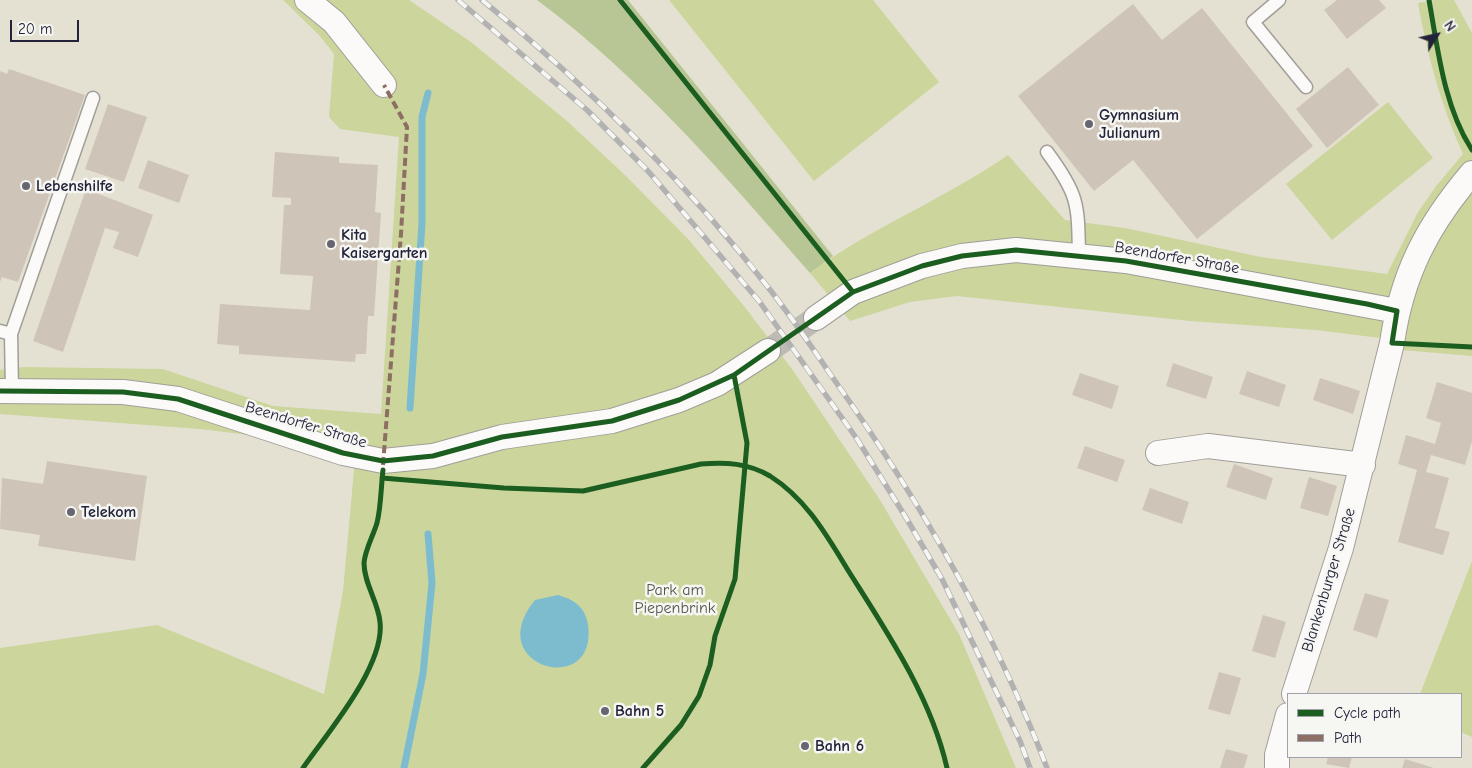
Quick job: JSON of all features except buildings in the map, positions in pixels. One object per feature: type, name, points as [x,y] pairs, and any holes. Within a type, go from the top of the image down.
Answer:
[{"type":"street","points":[[307,0],[334,22],[384,85]]},
{"type":"street","points":[[1397,311],[1422,242],[1438,216],[1472,173]]},
{"type":"street","name":"Beendorfer Straße","points":[[816,318],[853,292],[922,266],[962,256],[1016,250],[1126,261],[1397,311]]},
{"type":"street","name":"Blankenburger Straße","points":[[1294,693],[1342,548],[1392,343],[1397,311]]},
{"type":"street","name":"Beendorfer Straße","points":[[6,391],[124,392],[178,398],[343,453],[384,461],[434,456],[502,437],[612,421],[679,400],[718,384],[768,350]]},
{"type":"street","points":[[1158,452],[1208,446],[1363,465]]},
{"type":"street","points":[[1277,768],[1277,755],[1287,719]]},
{"type":"lane","points":[[1279,0],[1253,22],[1306,87]]},
{"type":"lane","points":[[6,391],[5,333],[93,98]]},
{"type":"lane","points":[[1047,152],[1073,190],[1078,206],[1079,256]]},
{"type":"green space","name":"Park am Piepenbrink","points":[[283,0],[409,0],[471,42],[567,121],[626,176],[689,240],[744,306],[792,369],[880,500],[959,634],[1016,768],[0,768],[0,648],[157,625],[324,694],[343,591],[356,448],[200,429],[0,414],[0,370],[24,367],[163,369],[273,406],[381,414],[399,137],[340,129],[329,117],[334,54],[319,35]]},
{"type":"green space","points":[[537,0],[628,0],[833,256],[810,273],[714,164],[647,95],[575,30]]},
{"type":"green space","points":[[669,0],[873,0],[939,82],[814,181]]},
{"type":"green space","points":[[1435,0],[1454,0],[1472,33],[1472,356],[1379,348],[1380,338],[1316,330],[1190,321],[957,296],[910,302],[850,321],[810,273],[858,241],[959,186],[1008,155],[1065,220],[1125,228],[1261,257],[1387,274],[1418,212],[1437,185],[1463,154],[1436,80],[1418,3]]},
{"type":"green space","points":[[1388,102],[1433,158],[1332,240],[1286,184]]},
{"type":"green space","points":[[1472,561],[1472,737],[1462,732],[1462,693],[1420,693]]},
{"type":"water","points":[[558,595],[569,599],[582,609],[588,625],[586,648],[576,662],[561,667],[545,665],[530,657],[521,643],[522,623],[535,600]]},
{"type":"waterway","points":[[410,408],[422,223],[422,117],[428,93]]},
{"type":"waterway","points":[[404,768],[423,674],[432,583],[428,534]]},
{"type":"tunnel","points":[[768,351],[816,318]]},
{"type":"railway","points":[[458,0],[587,110],[648,171],[759,301],[857,439],[942,579],[1020,741],[1030,768]]},
{"type":"railway","points":[[482,0],[598,101],[635,137],[671,174],[739,251],[787,312],[865,424],[925,518],[979,615],[1026,716],[1047,768]]},
{"type":"marked path","points":[[383,465],[401,234],[407,127],[384,85]]},
{"type":"cycle path","points":[[620,0],[853,292]]},
{"type":"cycle path","points":[[1429,0],[1448,97],[1462,133],[1472,150]]},
{"type":"cycle path","points":[[0,391],[123,392],[178,399],[343,453],[383,461],[433,456],[502,437],[612,421],[679,400],[734,375],[853,292],[922,266],[962,256],[1016,250],[1126,261],[1367,304],[1397,311],[1392,343],[1472,347]]},
{"type":"cycle path","points":[[643,768],[681,725],[699,696],[710,665],[715,636],[735,579],[747,443],[734,375]]},
{"type":"cycle path","points":[[382,478],[504,488],[583,491],[701,464],[737,464],[753,468],[770,476],[795,496],[816,521],[894,644],[931,717],[947,768]]},
{"type":"cycle path","points":[[303,768],[353,698],[374,658],[379,639],[380,622],[377,607],[366,578],[364,563],[378,517],[383,470]]},
{"type":"place","name":"Gymnasium Julianum","points":[[1089,124]]},
{"type":"place","name":"Lebenshilfe","points":[[26,186]]},
{"type":"place","name":"Kita Kaisergarten","points":[[331,244]]},
{"type":"place","name":"Telekom","points":[[71,512]]},
{"type":"place","name":"Bahn 5","points":[[605,711]]},
{"type":"place","name":"Bahn 6","points":[[805,746]]}]
